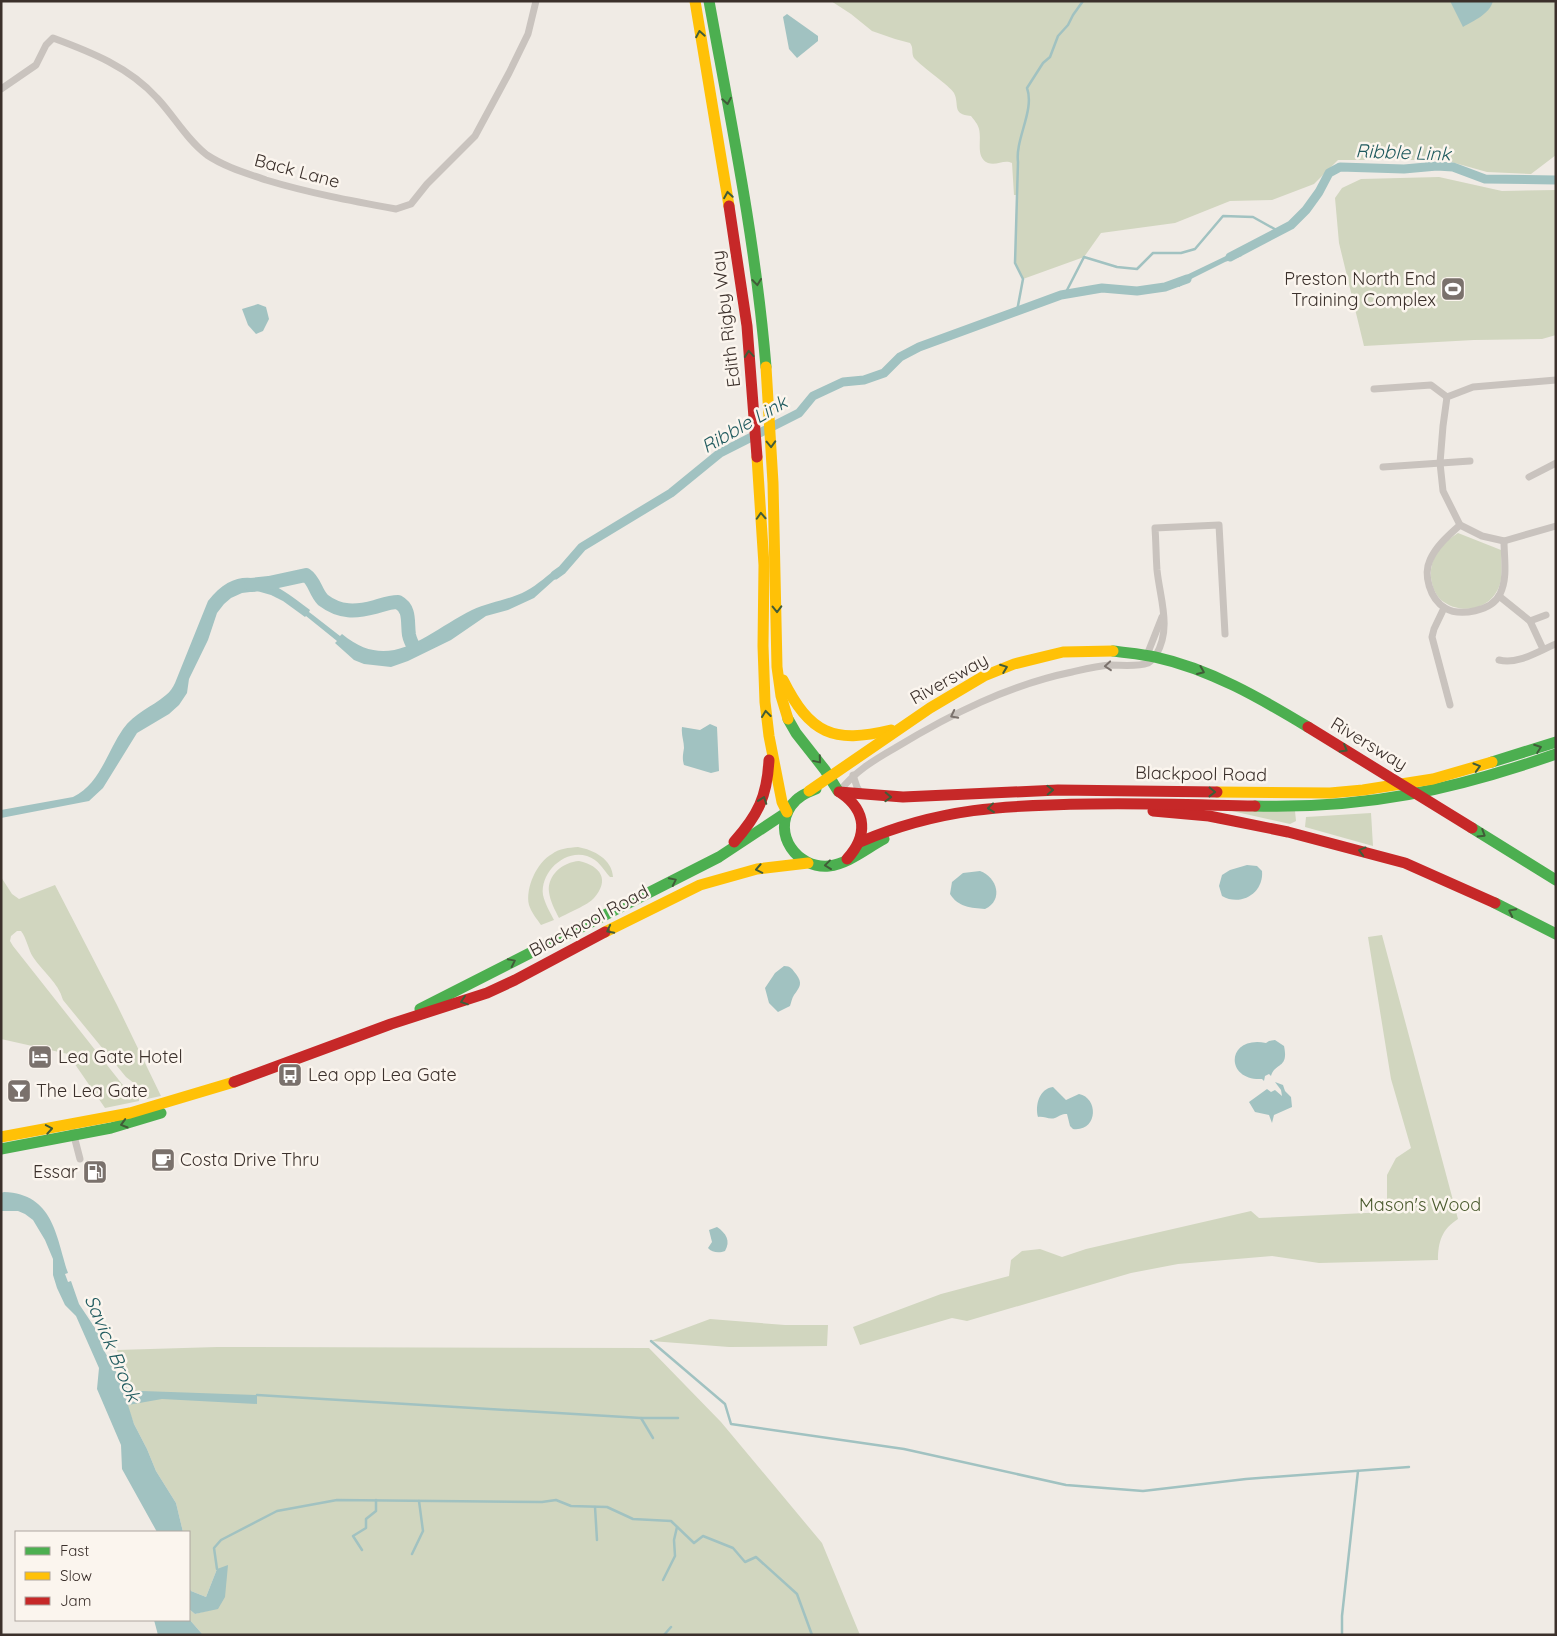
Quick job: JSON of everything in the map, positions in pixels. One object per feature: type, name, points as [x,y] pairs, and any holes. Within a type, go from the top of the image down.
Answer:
[{"type":"highway","name":"Edith Rigby Way","points":[[695,1],[747,326],[764,565],[763,655],[765,702],[769,736],[782,802],[788,812]]},
{"type":"highway","name":"Edith Rigby Way","points":[[709,1],[750,234],[764,339],[770,419],[778,666],[785,713],[802,742],[830,776],[838,792]]},
{"type":"highway","name":"Riversway","points":[[809,791],[940,701],[978,679],[1025,661],[1066,653],[1095,650],[1121,651],[1151,656],[1193,668],[1260,698],[1556,880]]},
{"type":"highway","points":[[778,666],[798,709],[807,720],[829,733],[842,736],[862,736],[882,733],[907,723]]},
{"type":"highway","points":[[724,854],[749,825],[762,805],[769,776],[769,736]]},
{"type":"highway","name":"Blackpool Road","points":[[838,792],[922,797],[1058,790],[1330,793],[1433,779],[1556,742]]},
{"type":"highway","name":"Blackpool Road","points":[[860,842],[899,825],[949,814],[1012,806],[1127,803],[1298,806],[1347,804],[1381,800],[1447,787],[1556,754]]},
{"type":"highway","points":[[847,859],[856,850],[860,842],[862,827],[860,813],[851,800],[838,792],[824,788],[809,791],[796,799],[788,812],[784,827],[787,842],[795,855],[808,863],[818,866],[838,864],[906,829],[949,814]]},
{"type":"highway","points":[[1127,803],[1143,810],[1209,816],[1288,832],[1405,863],[1485,898],[1556,934]]},
{"type":"highway","name":"Blackpool Road","points":[[391,1024],[724,854],[788,812]]},
{"type":"highway","name":"Blackpool Road","points":[[1,1149],[218,1088],[391,1024],[473,998],[515,980],[637,915],[700,885],[757,869],[808,863]]},
{"type":"highway","name":"Blackpool Road","points":[[1,1137],[73,1130]]},
{"type":"street","name":"Back Lane","points":[[1,89],[36,65],[46,45],[53,38],[90,52],[123,69],[139,80],[158,98],[199,149],[223,164],[300,190],[396,209],[411,204],[427,184],[475,136],[528,34],[536,1]]},
{"type":"street","points":[[1447,397],[1473,387],[1556,380]]},
{"type":"street","points":[[1374,389],[1431,385],[1447,397]]},
{"type":"street","points":[[1447,397],[1440,463],[1443,491],[1460,525],[1477,535],[1504,541],[1556,526]]},
{"type":"street","points":[[1383,467],[1470,461]]},
{"type":"street","points":[[1529,477],[1556,464]]},
{"type":"street","points":[[1151,656],[1160,647],[1165,622],[1157,572],[1155,528],[1219,525],[1225,634]]},
{"type":"street","points":[[1460,525],[1435,549],[1427,570],[1427,582],[1430,589],[1444,608],[1466,613],[1474,612],[1486,607],[1499,596],[1504,582],[1504,541]]},
{"type":"street","points":[[1499,596],[1530,621],[1543,649]]},
{"type":"street","points":[[1444,608],[1432,637],[1450,705]]},
{"type":"street","points":[[1530,621],[1546,615]]},
{"type":"street","points":[[1499,660],[1505,662],[1513,661],[1556,644]]},
{"type":"street","name":"Riversway","points":[[838,792],[853,775],[918,734],[973,705],[1009,690],[1073,671],[1104,666],[1142,664],[1150,662],[1151,656]]},
{"type":"street","points":[[853,775],[861,794]]},
{"type":"street","points":[[73,1130],[80,1159]]},
{"type":"green space","points":[[831,1],[1556,1],[1556,155],[1531,174],[1487,172],[1444,160],[1338,160],[1314,184],[1272,200],[1230,201],[1175,223],[1101,233],[1084,257],[1023,279],[1015,263],[1017,195],[1014,195],[1012,163],[991,164],[984,160],[980,153],[980,134],[977,124],[971,116],[958,111],[954,93],[914,58],[910,43],[872,31]]},
{"type":"green space","name":"Preston North End Training Complex","points":[[1439,177],[1502,191],[1556,190],[1556,335],[1542,339],[1474,340],[1364,346],[1339,243],[1335,198],[1342,188],[1361,179]]},
{"type":"green space","points":[[1458,533],[1501,550],[1501,580],[1496,593],[1483,605],[1475,608],[1466,609],[1449,605],[1441,600],[1435,592],[1433,585],[1431,567],[1433,560],[1446,542]]},
{"type":"green space","points":[[1223,809],[1295,811],[1296,821],[1290,824]]},
{"type":"green space","points":[[1371,813],[1373,846],[1305,827],[1306,817]]},
{"type":"green space","points":[[578,847],[590,850],[606,860],[613,877],[610,877],[597,862],[587,856],[578,855],[562,859],[550,871],[543,887],[544,898],[554,920],[541,925],[529,905],[528,898],[533,876],[542,863],[555,852]]},
{"type":"green space","points":[[579,861],[587,863],[598,870],[601,875],[602,885],[591,901],[559,918],[549,892],[551,880],[557,870],[567,864]]},
{"type":"green space","points":[[1,877],[12,894],[19,899],[55,885],[117,1005],[161,1096],[147,1099],[143,1090],[126,1077],[63,1000],[54,982],[33,957],[21,931],[17,931],[11,936],[10,941],[13,946],[122,1084],[139,1098],[139,1101],[105,1108],[68,1054],[1,1039]]},
{"type":"green space","name":"Mason's Wood","points":[[1382,935],[1458,1219],[1448,1227],[1442,1236],[1438,1260],[1319,1263],[1272,1256],[1178,1264],[1131,1273],[967,1321],[952,1318],[860,1345],[853,1327],[941,1294],[1009,1276],[1011,1260],[1022,1251],[1040,1249],[1062,1257],[1086,1249],[1251,1211],[1259,1218],[1387,1212],[1387,1175],[1396,1158],[1411,1148],[1391,1079],[1368,937]]},
{"type":"green space","points":[[710,1319],[785,1325],[828,1325],[827,1346],[729,1347],[651,1341]]},
{"type":"green space","points":[[217,1347],[649,1348],[721,1422],[822,1543],[860,1635],[203,1635],[190,1620],[190,1610],[195,1614],[218,1608],[217,1569],[206,1597],[191,1591],[190,1531],[183,1531],[176,1503],[156,1471],[134,1424],[127,1405],[130,1392],[117,1350]]},
{"type":"water","points":[[1450,1],[1493,1],[1485,13],[1463,27]]},
{"type":"water","points":[[787,14],[818,36],[818,41],[797,58],[789,49],[783,17]]},
{"type":"water","points":[[1238,249],[1242,256],[1225,262],[1179,287],[1176,280]]},
{"type":"water","points":[[258,304],[266,307],[269,319],[263,331],[256,334],[248,325],[242,309]]},
{"type":"water","points":[[560,567],[564,571],[534,598],[508,610],[486,616],[451,640],[408,661],[391,667],[364,664],[354,660],[335,643],[337,641],[306,616],[271,595],[257,591],[242,593],[231,598],[217,613],[208,640],[189,679],[187,693],[179,705],[169,714],[137,733],[103,788],[89,801],[1,818],[1,810],[73,797],[90,784],[127,723],[161,699],[171,689],[208,601],[221,588],[234,580],[246,578],[259,579],[272,584],[310,610],[309,612],[340,636],[342,634],[360,646],[377,651],[393,650],[408,646],[472,610],[526,591]]},
{"type":"water","points":[[710,724],[717,727],[719,771],[711,773],[684,765],[682,730],[682,727],[700,730]]},
{"type":"water","points":[[1247,865],[1257,866],[1262,871],[1262,879],[1255,891],[1244,899],[1229,899],[1222,896],[1219,886],[1222,875],[1230,870]]},
{"type":"water","points":[[980,871],[991,878],[994,883],[996,889],[995,900],[985,909],[965,906],[957,902],[950,894],[952,882],[963,873]]},
{"type":"water","points":[[784,966],[792,969],[798,977],[800,985],[793,996],[790,1006],[778,1012],[769,1003],[765,988],[775,973]]},
{"type":"water","points":[[1275,1040],[1284,1046],[1285,1058],[1271,1076],[1269,1074],[1265,1076],[1264,1081],[1262,1079],[1250,1078],[1241,1073],[1236,1066],[1237,1051],[1253,1042],[1266,1043]]},
{"type":"water","points":[[1275,1082],[1283,1085],[1285,1091],[1291,1097],[1292,1107],[1274,1115],[1272,1123],[1269,1115],[1255,1112],[1249,1102],[1267,1089],[1271,1092],[1275,1090],[1282,1096],[1281,1090]]},
{"type":"water","points":[[1053,1087],[1066,1100],[1079,1094],[1086,1097],[1090,1102],[1093,1114],[1087,1125],[1081,1129],[1073,1129],[1070,1126],[1067,1114],[1055,1118],[1038,1117],[1037,1108],[1041,1094],[1048,1088]]},
{"type":"water","points":[[1,1193],[21,1195],[33,1200],[43,1209],[56,1232],[68,1273],[65,1274],[68,1282],[71,1281],[79,1304],[97,1331],[102,1347],[120,1379],[130,1392],[257,1395],[257,1404],[162,1399],[128,1405],[134,1424],[156,1471],[176,1503],[183,1531],[156,1531],[122,1469],[121,1445],[97,1389],[99,1368],[76,1316],[65,1305],[57,1288],[53,1275],[53,1259],[45,1240],[33,1220],[25,1214],[18,1211],[1,1211]]},
{"type":"water","points":[[717,1227],[725,1235],[728,1244],[723,1252],[714,1252],[708,1248],[712,1242],[709,1230]]},
{"type":"water","points":[[228,1565],[225,1597],[218,1609],[195,1614],[190,1610],[190,1589],[206,1597],[217,1569]]},
{"type":"water","points":[[190,1620],[203,1635],[158,1635],[154,1621]]},
{"type":"waterway","points":[[1017,311],[1023,279],[1015,263],[1018,153],[1029,106],[1027,88],[1043,63],[1050,57],[1058,36],[1068,25],[1083,1]]},
{"type":"waterway","name":"Ribble Link","points":[[1230,257],[1291,225],[1306,210],[1319,192],[1329,173],[1340,167],[1404,169],[1437,166],[1453,167],[1485,179],[1556,180]]},
{"type":"waterway","points":[[1065,294],[1084,257],[1117,267],[1137,269],[1153,253],[1181,253],[1195,249],[1223,216],[1253,217],[1280,232]]},
{"type":"waterway","name":"Ribble Link","points":[[555,575],[562,570],[582,547],[671,493],[720,453],[799,413],[813,396],[843,382],[864,380],[884,373],[900,357],[919,347],[1061,295],[1102,288],[1137,291],[1165,287],[1187,279]]},
{"type":"waterway","name":"Savick Brook","points":[[251,585],[306,575],[323,600],[342,609],[361,610],[398,602],[407,612],[409,635],[415,649]]},
{"type":"waterway","points":[[651,1341],[725,1404],[731,1424],[904,1449],[1066,1485],[1143,1491],[1246,1479],[1409,1467]]},
{"type":"waterway","points":[[257,1395],[641,1418],[678,1418]]},
{"type":"waterway","points":[[641,1418],[653,1438]]},
{"type":"waterway","points":[[1342,1635],[1342,1616],[1358,1471]]},
{"type":"waterway","points":[[217,1569],[214,1548],[221,1540],[277,1511],[337,1500],[542,1502],[556,1500],[571,1506],[607,1507],[633,1519],[671,1521],[694,1543],[703,1536],[733,1548],[745,1562],[756,1557],[797,1594],[812,1635]]},
{"type":"waterway","points":[[362,1550],[353,1536],[366,1528],[366,1519],[376,1511],[376,1500]]},
{"type":"waterway","points":[[412,1554],[423,1531],[419,1501]]},
{"type":"waterway","points":[[595,1507],[597,1540]]},
{"type":"waterway","points":[[663,1580],[675,1556],[674,1540],[677,1527]]},
{"type":"waterway","points":[[664,1635],[671,1627]]},
{"type":"traffic: fast","points":[[709,1],[749,229],[762,321],[766,367]]},
{"type":"traffic: fast","points":[[1113,651],[1155,657],[1195,669],[1253,695],[1308,727]]},
{"type":"traffic: fast","points":[[788,719],[838,791]]},
{"type":"traffic: fast","points":[[1492,762],[1556,742]]},
{"type":"traffic: fast","points":[[1255,806],[1334,804],[1408,795],[1481,778],[1556,754]]},
{"type":"traffic: fast","points":[[816,789],[796,800],[786,817],[784,828],[786,838],[798,856],[807,862],[817,865],[836,865],[884,839]]},
{"type":"traffic: fast","points":[[420,1009],[719,857],[787,812]]},
{"type":"traffic: fast","points":[[1472,828],[1556,880]]},
{"type":"traffic: fast","points":[[1495,903],[1556,934]]},
{"type":"traffic: fast","points":[[1,1149],[111,1128],[161,1113]]},
{"type":"traffic: slow","points":[[695,1],[729,206]]},
{"type":"traffic: slow","points":[[766,367],[773,483],[777,667],[781,696],[788,719]]},
{"type":"traffic: slow","points":[[757,457],[764,565],[763,646],[765,702],[769,736],[782,802],[787,812]]},
{"type":"traffic: slow","points":[[809,791],[930,708],[984,676],[1014,664],[1063,652],[1113,651]]},
{"type":"traffic: slow","points":[[783,680],[803,713],[825,731],[838,735],[853,736],[891,730]]},
{"type":"traffic: slow","points":[[1217,792],[1330,793],[1363,790],[1433,779],[1492,762]]},
{"type":"traffic: slow","points":[[605,932],[700,885],[757,869],[808,863]]},
{"type":"traffic: slow","points":[[1,1137],[130,1113],[234,1082]]},
{"type":"traffic: jam","points":[[729,206],[747,326],[757,457]]},
{"type":"traffic: jam","points":[[1308,727],[1472,828]]},
{"type":"traffic: jam","points":[[734,842],[760,805],[766,785],[769,760]]},
{"type":"traffic: jam","points":[[839,792],[903,797],[1058,790],[1217,792]]},
{"type":"traffic: jam","points":[[841,793],[856,808],[862,824],[859,842],[847,859]]},
{"type":"traffic: jam","points":[[860,842],[917,822],[945,815],[1001,807],[1112,804],[1255,806]]},
{"type":"traffic: jam","points":[[1153,811],[1209,816],[1288,832],[1405,863],[1495,903]]},
{"type":"traffic: jam","points":[[234,1082],[391,1024],[487,993],[605,932]]},
{"type":"place","name":"Preston North End Training Complex","points":[[1453,289]]},
{"type":"place","name":"Lea Gate Hotel","points":[[40,1057]]},
{"type":"place","name":"Lea opp Lea Gate","points":[[290,1075]]},
{"type":"place","name":"The Lea Gate","points":[[19,1091]]},
{"type":"place","name":"Costa Drive Thru","points":[[163,1160]]},
{"type":"place","name":"Essar","points":[[95,1172]]}]
